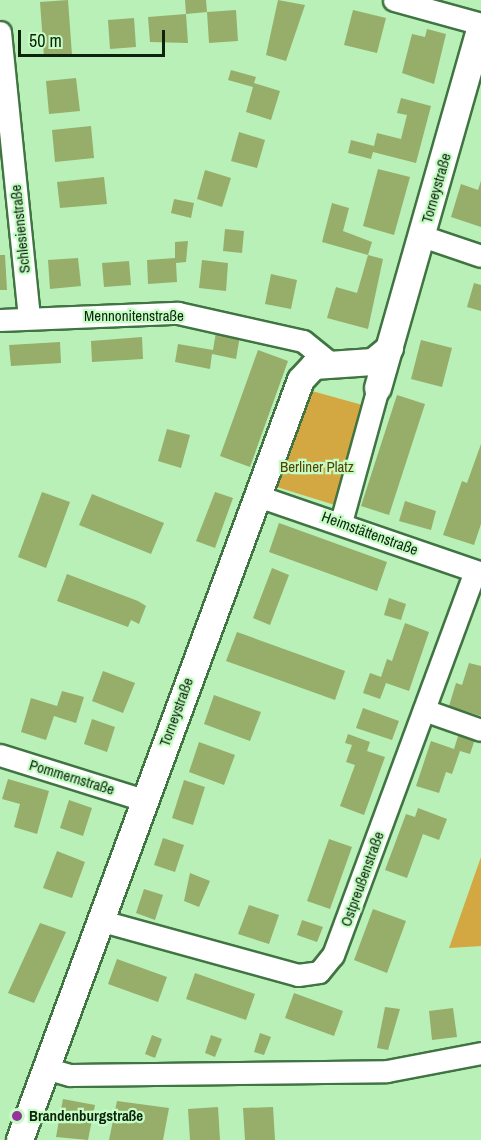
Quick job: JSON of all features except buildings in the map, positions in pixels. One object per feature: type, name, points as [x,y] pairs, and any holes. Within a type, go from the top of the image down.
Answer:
[{"type":"street","points":[[394,0],[481,25]]},
{"type":"street","name":"Torneystraße","points":[[341,522],[481,25]]},
{"type":"street","name":"Schlesienstraße","points":[[0,32],[30,318]]},
{"type":"street","points":[[422,236],[481,256]]},
{"type":"street","name":"Mennonitenstraße","points":[[0,320],[178,313],[303,341],[330,363]]},
{"type":"street","name":"Torneystraße","points":[[20,1140],[301,380],[314,366],[330,363],[373,362],[390,348]]},
{"type":"street","name":"Heimstättenstraße","points":[[258,496],[341,522],[478,572]]},
{"type":"street","name":"Ostpreußenstraße","points":[[102,921],[298,975],[319,972],[333,955],[478,572]]},
{"type":"street","points":[[424,710],[481,730]]},
{"type":"street","name":"Pommernstraße","points":[[0,754],[144,800]]},
{"type":"street","points":[[45,1068],[70,1075],[387,1071],[481,1053]]},
{"type":"green space","name":"Berliner Platz","points":[[312,391],[366,406],[338,506],[277,487]]},
{"type":"green space","points":[[481,857],[481,946],[449,948]]},
{"type":"place","name":"Brandenburgstraße","points":[[17,1116]]}]
